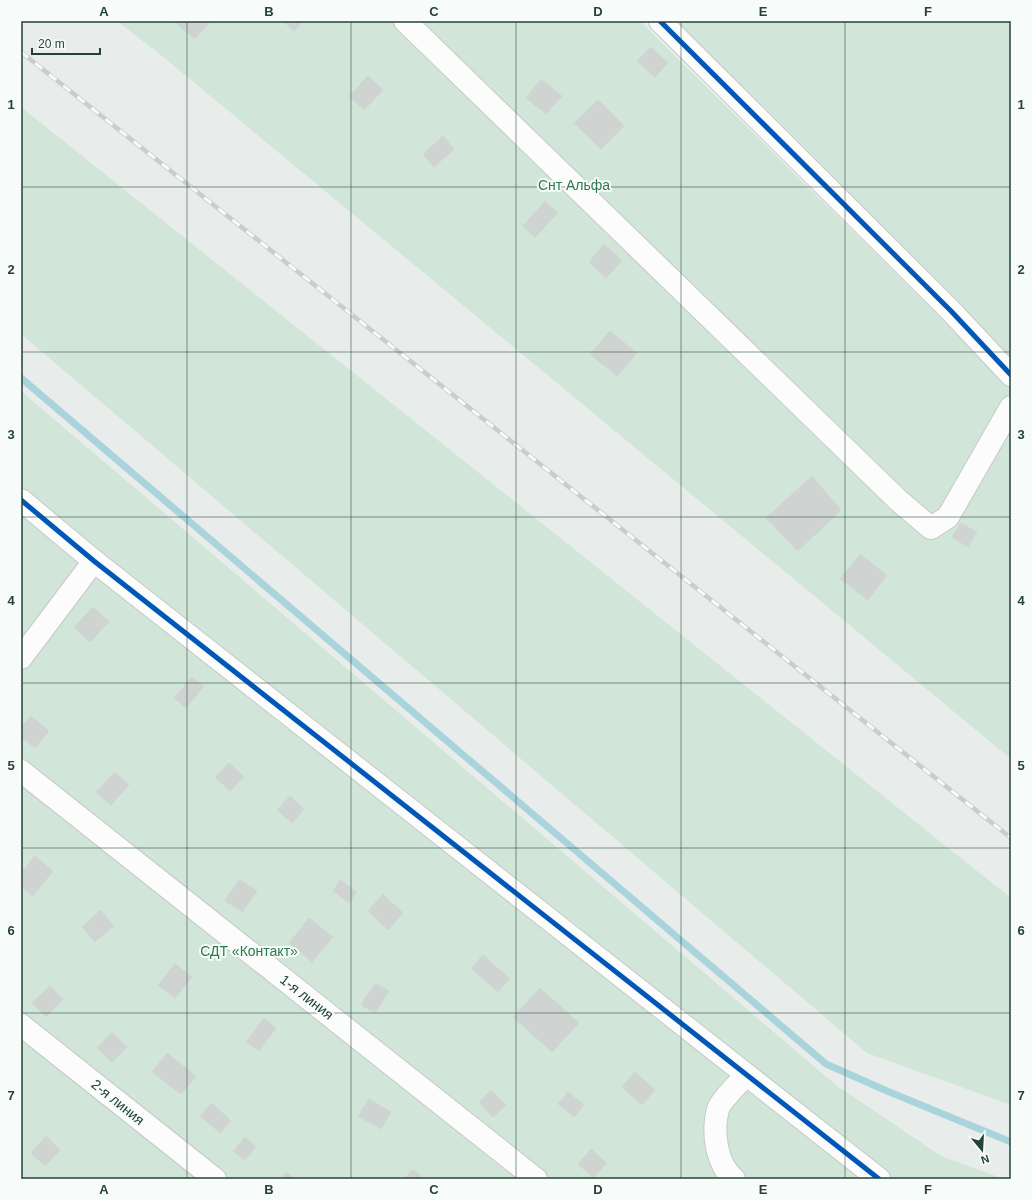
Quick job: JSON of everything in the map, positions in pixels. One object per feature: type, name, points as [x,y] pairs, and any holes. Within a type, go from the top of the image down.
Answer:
[{"type":"street","points":[[405,21],[898,500],[931,528],[948,517],[1011,407]]},
{"type":"street","points":[[660,21],[951,311],[1011,375]]},
{"type":"street","points":[[21,500],[94,561],[879,1179]]},
{"type":"street","points":[[21,658],[94,561]]},
{"type":"street","name":"1-я линия","points":[[21,771],[536,1179]]},
{"type":"street","name":"2-я линия","points":[[21,1025],[215,1179]]},
{"type":"street","points":[[734,1179],[725,1172],[715,1139],[718,1108],[746,1075]]},
{"type":"green space","name":"Снт Альфа","points":[[117,21],[640,21],[1011,388],[1011,759],[162,56]]},
{"type":"green space","points":[[672,21],[1011,21],[1011,359]]},
{"type":"green space","points":[[21,107],[1011,898],[1011,1105],[867,1053],[21,334]]},
{"type":"green space","name":"СДТ «Контакт»","points":[[21,391],[836,1085],[941,1156],[1004,1179],[21,1179]]},
{"type":"building","points":[[174,21],[211,21],[195,39]]},
{"type":"building","points":[[283,21],[303,21],[294,31]]},
{"type":"building","points":[[651,47],[668,63],[655,77],[637,61]]},
{"type":"building","points":[[368,76],[383,90],[364,110],[349,96]]},
{"type":"building","points":[[541,79],[562,96],[546,114],[526,98]]},
{"type":"building","points":[[598,100],[624,126],[601,149],[574,123]]},
{"type":"building","points":[[443,136],[454,149],[434,167],[423,154]]},
{"type":"building","points":[[545,201],[558,213],[535,237],[523,226]]},
{"type":"building","points":[[604,244],[622,261],[606,278],[589,262]]},
{"type":"building","points":[[610,331],[637,353],[617,376],[590,354]]},
{"type":"building","points":[[812,476],[841,510],[798,551],[766,518]]},
{"type":"building","points":[[961,523],[977,532],[968,547],[952,537]]},
{"type":"building","points":[[860,554],[887,575],[868,600],[840,579]]},
{"type":"building","points":[[93,607],[109,622],[90,642],[74,627]]},
{"type":"building","points":[[192,677],[204,686],[186,708],[174,698]]},
{"type":"building","points":[[31,716],[49,731],[35,748],[21,737],[21,728]]},
{"type":"building","points":[[229,763],[244,777],[230,791],[215,777]]},
{"type":"building","points":[[115,772],[129,785],[111,805],[96,792]]},
{"type":"building","points":[[290,796],[304,809],[292,823],[277,810]]},
{"type":"building","points":[[35,856],[53,871],[33,896],[21,887],[21,873]]},
{"type":"building","points":[[239,879],[257,891],[243,912],[225,901]]},
{"type":"building","points":[[340,880],[357,892],[349,903],[333,891]]},
{"type":"building","points":[[383,894],[403,913],[388,930],[368,911]]},
{"type":"building","points":[[101,910],[114,926],[95,942],[82,927]]},
{"type":"building","points":[[309,918],[333,937],[312,962],[289,943]]},
{"type":"building","points":[[483,955],[510,979],[498,992],[471,968]]},
{"type":"building","points":[[175,964],[192,977],[175,998],[158,985]]},
{"type":"building","points":[[375,983],[389,991],[375,1013],[361,1005]]},
{"type":"building","points":[[50,986],[63,999],[46,1017],[32,1003]]},
{"type":"building","points":[[540,988],[579,1023],[552,1052],[513,1017]]},
{"type":"building","points":[[264,1018],[276,1028],[259,1051],[246,1042]]},
{"type":"building","points":[[112,1032],[127,1047],[112,1062],[97,1048]]},
{"type":"building","points":[[167,1053],[196,1076],[181,1094],[152,1072]]},
{"type":"building","points":[[635,1072],[655,1090],[642,1105],[622,1087]]},
{"type":"building","points":[[491,1090],[506,1105],[493,1117],[479,1102]]},
{"type":"building","points":[[568,1092],[584,1105],[574,1117],[558,1104]]},
{"type":"building","points":[[369,1099],[391,1112],[381,1129],[358,1116]]},
{"type":"building","points":[[212,1103],[231,1121],[220,1133],[200,1116]]},
{"type":"building","points":[[46,1136],[60,1150],[45,1166],[31,1153]]},
{"type":"building","points":[[245,1137],[256,1147],[245,1160],[233,1151]]},
{"type":"building","points":[[591,1149],[607,1163],[593,1178],[578,1164]]},
{"type":"building","points":[[413,1169],[424,1179],[404,1179]]},
{"type":"building","points":[[287,1172],[295,1179],[280,1179]]},
{"type":"waterway","points":[[21,378],[826,1064],[1011,1142]]},
{"type":"railway","points":[[21,52],[1011,838]]},
{"type":"cycle path","points":[[660,21],[951,311],[1011,375]]},
{"type":"cycle path","points":[[21,500],[94,561],[879,1179]]}]
